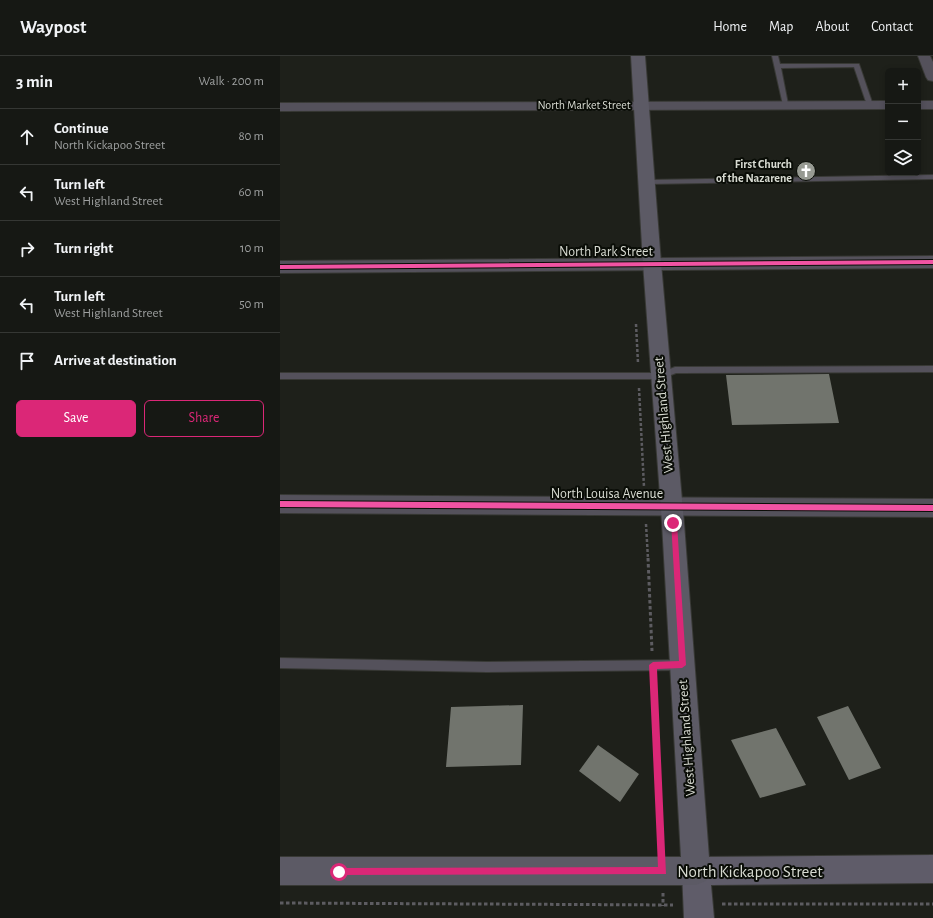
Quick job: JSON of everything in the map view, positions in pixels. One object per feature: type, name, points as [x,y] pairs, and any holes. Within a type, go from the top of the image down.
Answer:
[{"type":"main road","name":"West Highland Street","points":[[638,56],[652,263],[672,506],[696,871]]},
{"type":"main road","name":"North Kickapoo Street","points":[[280,871],[696,871]]},
{"type":"street","points":[[924,56],[933,77]]},
{"type":"street","name":"North Market Street","points":[[280,107],[642,104],[885,105]]},
{"type":"street","points":[[921,105],[933,105]]},
{"type":"street","name":"North Park Street","points":[[280,267],[933,262]]},
{"type":"street","name":"North Louisa Avenue","points":[[280,504],[933,508]]},
{"type":"street","name":"North Kickapoo Street","points":[[696,871],[933,869]]},
{"type":"street","name":"West Highland Street","points":[[696,871],[698,911]]},
{"type":"lane","points":[[775,56],[785,104]]},
{"type":"lane","points":[[777,66],[857,65],[870,104]]},
{"type":"lane","points":[[647,182],[933,177]]},
{"type":"lane","points":[[280,376],[661,376],[675,370],[933,369]]},
{"type":"lane","points":[[280,663],[487,667],[682,665]]},
{"type":"path","points":[[280,903],[663,906],[698,911],[933,904]]},
{"type":"building","points":[[829,374],[839,423],[732,425],[726,375]]},
{"type":"building","points":[[523,705],[521,765],[446,767],[451,707]]},
{"type":"building","points":[[848,706],[881,768],[849,780],[817,717]]},
{"type":"building","points":[[776,728],[806,785],[760,798],[731,740]]},
{"type":"building","points":[[598,745],[639,774],[620,802],[579,771]]},
{"type":"cycle path","points":[[280,267],[933,262]]},
{"type":"cycle path","points":[[280,504],[933,508]]},
{"type":"place","name":"First Church of the Nazarene","points":[[806,171]]},
{"type":"route","points":[[339,872],[468,873],[663,871],[653,665],[682,665],[673,523]]}]
